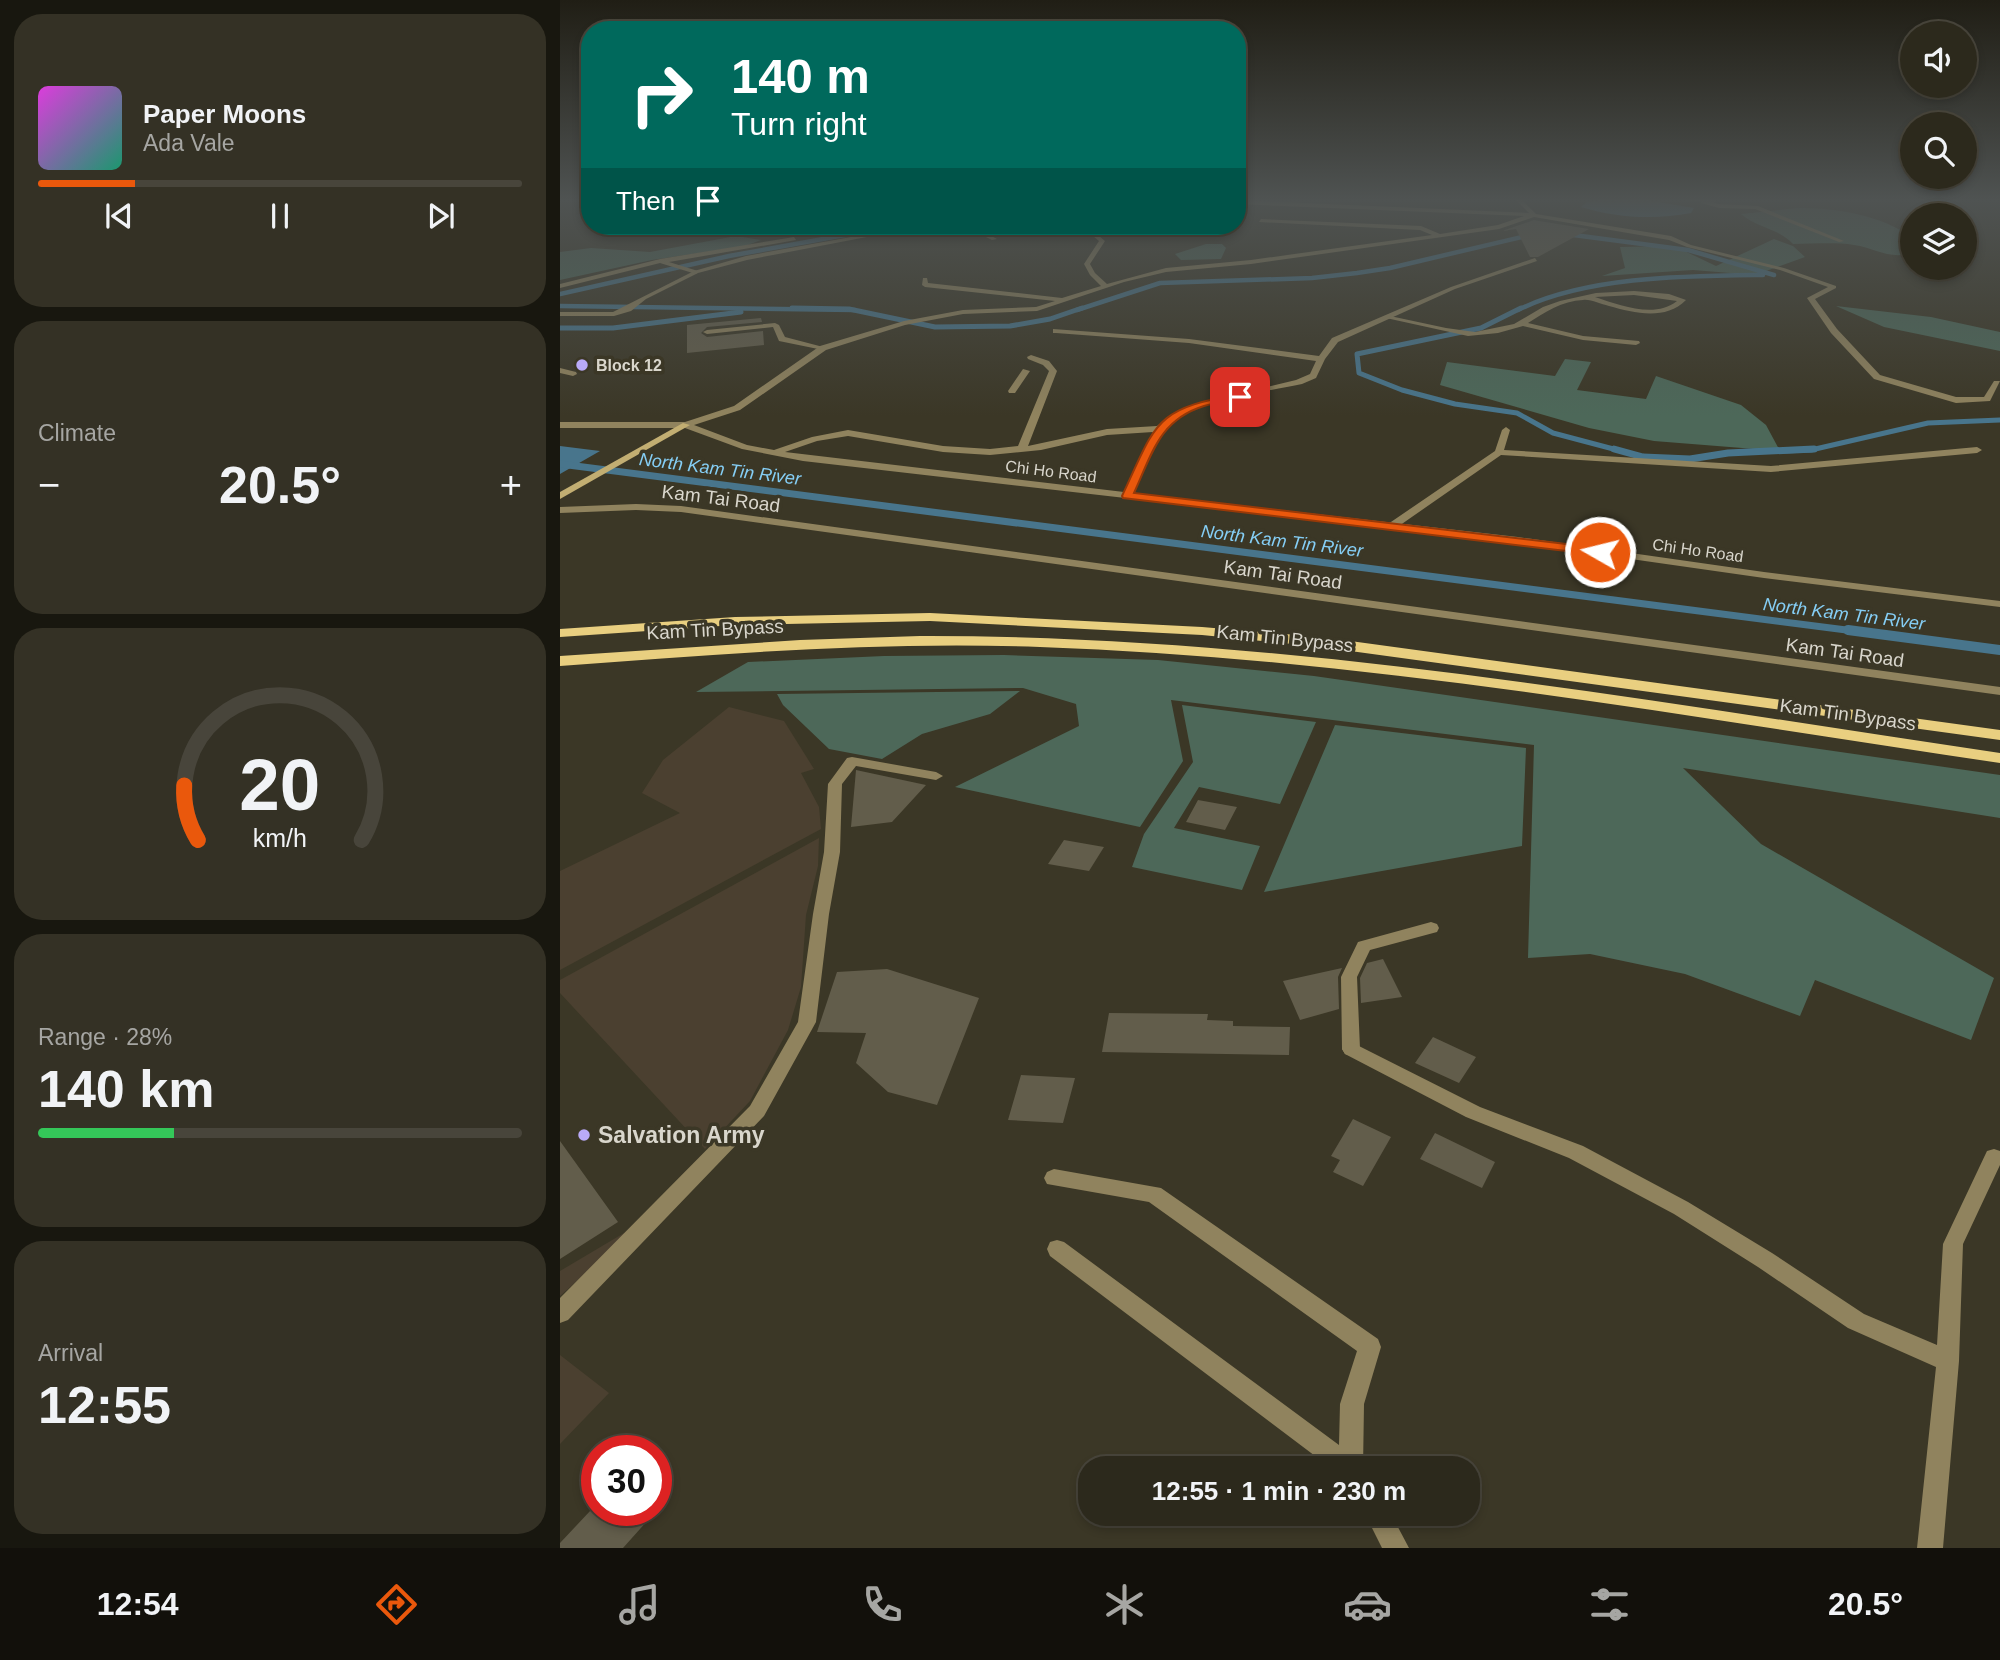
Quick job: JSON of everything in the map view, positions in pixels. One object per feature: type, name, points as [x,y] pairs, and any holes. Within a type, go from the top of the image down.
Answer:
[{"type":"main road","name":"Kam Tin Bypass","points":[[560,633],[735,621],[930,617],[1202,631],[1451,659],[2000,735]]},
{"type":"main road","name":"Kam Tin Bypass","points":[[560,661],[728,648],[953,642],[1036,642],[1211,651],[1466,681],[2000,758]]},
{"type":"street","points":[[560,286],[615,272]]},
{"type":"street","points":[[560,314],[606,315],[628,309],[691,272]]},
{"type":"street","points":[[1091,272],[1105,286]]},
{"type":"street","points":[[564,494],[686,425],[737,408],[822,348],[904,323],[940,316],[963,312],[1029,310],[1157,272]]},
{"type":"street","points":[[1127,496],[1159,429],[1175,414],[1203,403],[1299,382],[1313,376],[1335,340],[1453,288],[1499,272]]},
{"type":"street","points":[[1792,272],[1835,287],[1811,298],[1834,331],[1877,377],[1956,400],[1987,399],[1997,383]]},
{"type":"street","points":[[925,279],[925,285],[1068,300]]},
{"type":"street","points":[[1390,318],[1469,334],[1522,324],[1550,306],[1590,298],[1656,293],[1682,300],[1669,308],[1637,310],[1590,298]]},
{"type":"street","points":[[1522,324],[1583,338],[1636,343]]},
{"type":"street","points":[[707,332],[775,325],[783,340],[822,348]]},
{"type":"street","points":[[1056,331],[1189,341],[1321,359]]},
{"type":"street","points":[[1022,449],[1053,371],[1046,363],[1031,357]]},
{"type":"street","points":[[560,370],[573,374]]},
{"type":"street","points":[[1012,391],[1026,372]]},
{"type":"street","name":"Chi Ho Road","points":[[560,425],[686,425],[746,447],[773,453],[1518,540],[1764,575],[2000,604]]},
{"type":"street","points":[[773,453],[815,439],[848,433],[943,449],[990,452],[1022,449],[1107,432],[1159,429]]},
{"type":"street","points":[[1392,526],[1499,452],[1506,430]]},
{"type":"street","points":[[1499,452],[1771,469],[1977,450]]},
{"type":"street","name":"Kam Tai Road","points":[[560,510],[681,509],[2000,691]]},
{"type":"street","points":[[560,1313],[757,1111],[807,1022],[832,852],[835,784],[852,761],[936,776]]},
{"type":"street","points":[[1431,928],[1364,946],[1349,977],[1351,1049],[1473,1112],[1576,1152],[1766,1260],[1856,1321],[1948,1361]]},
{"type":"street","points":[[1930,1548],[1948,1361],[1953,1244],[1994,1157]]},
{"type":"street","points":[[1054,1178],[1154,1194],[1370,1347],[1352,1404],[1350,1456]]},
{"type":"street","points":[[1057,1249],[1334,1456]]},
{"type":"street","points":[[1384,1526],[1396,1548]]},
{"type":"shaded area","points":[[729,707],[784,721],[814,769],[801,773],[819,807],[821,829],[560,970],[560,871],[680,813],[642,793],[663,760]]},
{"type":"shaded area","points":[[819,838],[818,866],[806,915],[801,987],[788,1030],[750,1101],[705,1149],[560,993],[560,980]]},
{"type":"shaded area","points":[[646,1220],[560,1296],[560,1271]]},
{"type":"shaded area","points":[[560,1355],[609,1393],[560,1444]]},
{"type":"green space","points":[[560,272],[596,272],[560,280]]},
{"type":"green space","points":[[1613,272],[1659,272],[1602,276]]},
{"type":"green space","points":[[1721,272],[1763,272],[1755,275]]},
{"type":"green space","points":[[1836,306],[1931,317],[2000,332],[2000,351],[1884,327]]},
{"type":"green space","points":[[1565,359],[1591,362],[1577,390],[1646,399],[1656,376],[1741,405],[1766,425],[1780,451],[1654,441],[1589,428],[1440,385],[1447,362],[1555,376]]},
{"type":"green space","points":[[1004,655],[1158,660],[1314,676],[2000,775],[2000,818],[1683,768],[1761,844],[1994,978],[1971,1040],[1815,980],[1800,1016],[1685,974],[1590,954],[1528,958],[1534,745],[1171,700],[1183,761],[1140,827],[955,787],[1079,726],[1076,704],[1023,688],[696,692],[748,662],[884,656]]},
{"type":"green space","points":[[1020,691],[990,714],[922,734],[882,759],[829,749],[783,705],[777,694]]},
{"type":"green space","points":[[1182,705],[1316,722],[1280,804],[1199,787],[1174,828],[1260,846],[1242,890],[1132,867],[1144,834],[1193,762]]},
{"type":"green space","points":[[1335,725],[1526,748],[1522,846],[1264,892]]},
{"type":"water","name":"North Kam Tin River","points":[[560,446],[600,451],[560,474]]},
{"type":"building","points":[[761,318],[762,322],[707,327],[701,333],[707,337],[763,331],[764,345],[687,353],[687,325]]},
{"type":"building","points":[[856,770],[926,785],[892,822],[851,827]]},
{"type":"building","points":[[1198,800],[1237,807],[1225,830],[1186,822]]},
{"type":"building","points":[[1064,840],[1104,847],[1089,871],[1048,864]]},
{"type":"building","points":[[1383,959],[1402,997],[1361,1003],[1360,978],[1367,963]]},
{"type":"building","points":[[1342,968],[1338,977],[1339,1009],[1300,1020],[1283,981]]},
{"type":"building","points":[[887,969],[979,998],[937,1105],[888,1092],[856,1063],[866,1033],[817,1032],[837,972]]},
{"type":"building","points":[[1109,1013],[1208,1014],[1207,1020],[1233,1021],[1233,1026],[1290,1027],[1289,1055],[1102,1052]]},
{"type":"building","points":[[1433,1037],[1476,1057],[1459,1083],[1415,1063]]},
{"type":"building","points":[[1021,1075],[1075,1078],[1063,1123],[1008,1120]]},
{"type":"building","points":[[1353,1119],[1391,1137],[1363,1186],[1333,1172],[1340,1160],[1331,1156]]},
{"type":"building","points":[[1435,1133],[1495,1162],[1482,1188],[1420,1159]]},
{"type":"building","points":[[560,1141],[618,1222],[560,1259]]},
{"type":"building","points":[[581,1521],[581,1526],[643,1526],[623,1548],[560,1548],[560,1543]]},
{"type":"waterway","points":[[560,294],[657,272]]},
{"type":"waterway","points":[[1077,310],[1160,283],[1312,278],[1362,272]]},
{"type":"waterway","points":[[1765,272],[1774,275]]},
{"type":"waterway","points":[[1518,310],[1575,290],[1606,284],[1702,276],[1763,275]]},
{"type":"waterway","points":[[560,306],[854,310]]},
{"type":"waterway","points":[[792,308],[854,310]]},
{"type":"waterway","points":[[854,310],[935,327],[1010,326],[1050,319],[1082,308]]},
{"type":"waterway","points":[[1521,308],[1481,328],[1357,354],[1359,373],[1402,390],[1455,404],[1517,413],[1553,433],[1621,451]]},
{"type":"waterway","points":[[560,328],[613,328],[741,312]]},
{"type":"waterway","points":[[1782,451],[1811,450],[1928,423],[2000,420]]},
{"type":"waterway","points":[[1614,449],[1643,457],[1690,459],[1728,453],[1814,449]]},
{"type":"waterway","name":"North Kam Tin River","points":[[560,464],[1862,632]]},
{"type":"waterway","name":"North Kam Tin River","points":[[1848,630],[2000,650]]},
{"type":"place","name":"Block 12","points":[[582,365]]},
{"type":"place","name":"Salvation Army","points":[[584,1135]]},
{"type":"route","points":[[1240,397],[1203,403],[1175,414],[1159,429],[1127,496],[1518,540],[1600,552]]}]
